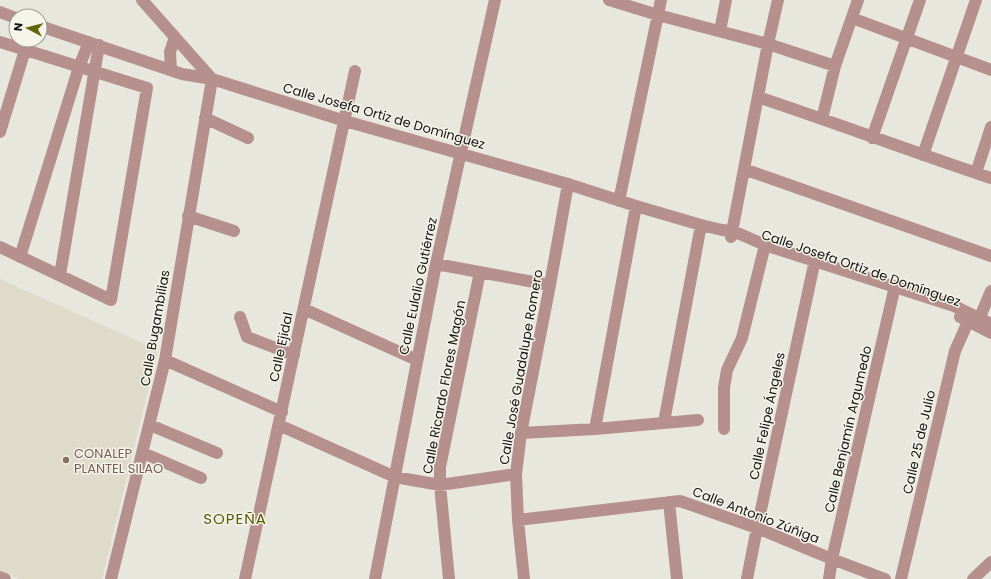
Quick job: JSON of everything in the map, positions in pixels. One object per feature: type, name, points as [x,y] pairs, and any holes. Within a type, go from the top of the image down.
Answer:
[{"type":"street","points":[[142,0],[212,79]]},
{"type":"street","name":"Calle Eulalio Gutiérrez","points":[[375,579],[436,264],[495,0]]},
{"type":"street","points":[[609,0],[658,15],[768,44],[835,66]]},
{"type":"street","points":[[619,201],[661,0]]},
{"type":"street","points":[[720,31],[726,0]]},
{"type":"street","points":[[728,232],[744,169],[778,0]]},
{"type":"street","points":[[822,119],[835,66],[858,0]]},
{"type":"street","points":[[872,138],[920,0]]},
{"type":"street","points":[[923,155],[976,0]]},
{"type":"street","points":[[852,18],[991,70]]},
{"type":"street","name":"Calle Josefa Ortiz de Domínguez","points":[[48,29],[182,74],[212,79],[345,121],[568,184],[619,201],[728,232],[764,248],[894,289],[952,313],[991,324]]},
{"type":"street","points":[[171,70],[170,52],[175,37]]},
{"type":"street","points":[[0,42],[147,88],[111,300],[0,247]]},
{"type":"street","points":[[20,257],[79,67],[94,44]]},
{"type":"street","points":[[60,275],[94,71],[94,44]]},
{"type":"street","points":[[0,132],[25,50]]},
{"type":"street","name":"Calle Ejidal","points":[[245,579],[345,121],[354,71]]},
{"type":"street","name":"Calle Bugambilias","points":[[111,579],[165,360],[212,79]]},
{"type":"street","points":[[758,97],[872,138],[991,178]]},
{"type":"street","points":[[205,118],[248,138]]},
{"type":"street","points":[[976,173],[991,127]]},
{"type":"street","points":[[744,169],[991,256]]},
{"type":"street","name":"Calle José Guadalupe Romero","points":[[524,579],[518,520],[516,474],[521,433],[550,286],[568,184]]},
{"type":"street","points":[[595,429],[636,206]]},
{"type":"street","points":[[188,216],[234,231]]},
{"type":"street","points":[[664,422],[701,225]]},
{"type":"street","points":[[724,429],[724,388],[727,370],[742,338],[764,248]]},
{"type":"street","name":"Calle Felipe Ángeles","points":[[748,579],[757,528],[814,263]]},
{"type":"street","points":[[436,264],[550,286]]},
{"type":"street","name":"Calle Ricardo Flores Magón","points":[[449,579],[440,485],[440,467],[480,272]]},
{"type":"street","name":"Calle Benjamín Argumedo","points":[[829,579],[832,560],[894,289]]},
{"type":"street","name":"Calle 25 de Julio","points":[[901,579],[955,351],[991,291]]},
{"type":"street","points":[[304,309],[417,360]]},
{"type":"street","points":[[240,317],[247,337],[294,355]]},
{"type":"street","name":"Calle Josefa Ortiz de Domínguez","points":[[974,319],[991,333]]},
{"type":"street","points":[[165,360],[282,412]]},
{"type":"street","points":[[521,433],[595,429],[698,420]]},
{"type":"street","points":[[150,425],[217,453]]},
{"type":"street","points":[[279,425],[395,477],[440,485],[516,474]]},
{"type":"street","points":[[143,453],[201,478]]},
{"type":"street","name":"Calle Antonio Zúñiga","points":[[518,520],[680,501],[757,528],[832,560],[885,579]]},
{"type":"street","points":[[669,502],[677,579]]},
{"type":"street","points":[[973,579],[991,562]]},
{"type":"street","points":[[0,577],[5,579]]},
{"type":"shaded area","name":"CONALEP PLANTEL SILAO","points":[[0,279],[158,350],[102,579],[19,579],[0,570]]},
{"type":"place","name":"CONALEP PLANTEL SILAO","points":[[66,460]]},
{"type":"district","name":"SOPEÑA","points":[[235,518]]}]
